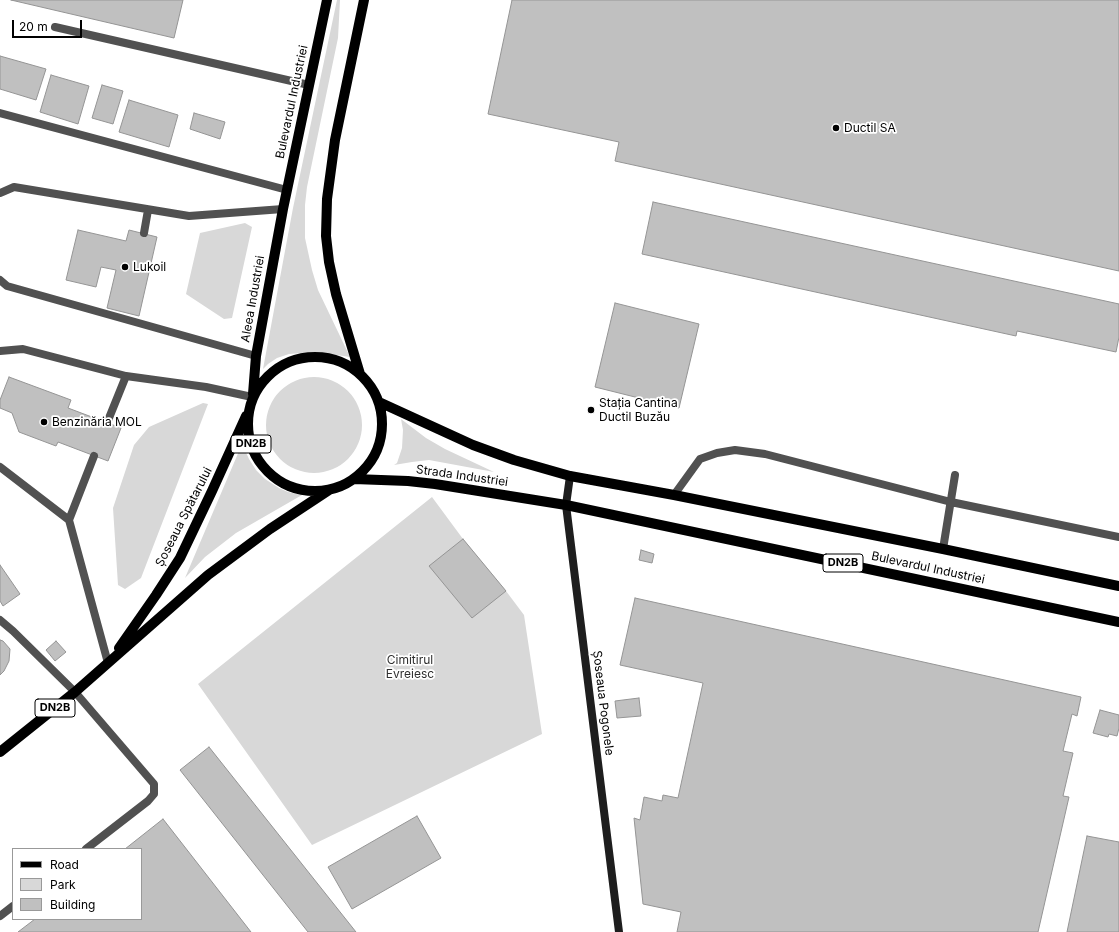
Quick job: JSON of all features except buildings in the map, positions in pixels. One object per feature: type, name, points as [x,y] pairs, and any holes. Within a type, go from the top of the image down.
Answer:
[{"type":"main road","name":"Bulevardul Industriei","points":[[283,209],[327,0]]},
{"type":"main road","points":[[360,374],[336,294],[329,262],[326,236],[327,199],[335,140],[364,0]]},
{"type":"main road","name":"Aleea Industriei","points":[[253,396],[256,356],[283,209]]},
{"type":"main road","name":"Șoseaua Spătarului","points":[[108,663],[180,558],[246,416],[253,396],[264,379],[280,365],[300,358],[322,356],[342,362],[360,374],[372,387],[379,402],[383,424],[379,445],[369,464],[354,479],[342,486],[329,490],[308,491],[287,486],[270,474],[256,458],[249,438],[246,416]]},
{"type":"main road","name":"Strada Industriei","points":[[379,402],[473,445],[514,460],[570,476]]},
{"type":"main road","name":"Bulevardul Industriei","points":[[570,476],[674,494],[1119,586]]},
{"type":"main road","name":"Șoseaua Pogonele","points":[[570,476],[566,505],[619,932]]},
{"type":"main road","name":"Strada Industriei","points":[[354,479],[408,481],[435,484],[566,505]]},
{"type":"main road","name":"Șoseaua Spătarului","points":[[0,752],[75,692],[208,575],[270,529],[329,490]]},
{"type":"main road","name":"Bulevardul Industriei","points":[[566,505],[1119,622]]},
{"type":"street","points":[[56,26],[309,85]]},
{"type":"street","points":[[0,113],[287,190]]},
{"type":"street","points":[[0,193],[14,186],[189,216],[283,209]]},
{"type":"street","points":[[144,234],[148,210]]},
{"type":"street","points":[[0,280],[7,286],[130,317],[256,356]]},
{"type":"street","points":[[0,351],[23,349],[126,376],[206,387],[253,396]]},
{"type":"street","points":[[107,423],[126,376]]},
{"type":"street","points":[[674,494],[700,460],[717,453],[735,450],[765,454],[951,502],[1119,537]]},
{"type":"street","points":[[94,456],[69,520],[108,663]]},
{"type":"street","points":[[0,467],[69,520]]},
{"type":"street","points":[[942,549],[955,475]]},
{"type":"street","points":[[0,620],[75,692],[154,784],[154,794],[148,801],[87,848]]},
{"type":"street","points":[[0,916],[12,907]]},
{"type":"green space","points":[[337,0],[340,0],[338,38],[307,187],[305,205],[305,238],[318,290],[350,357],[316,352],[289,354],[277,358],[263,369],[293,208]]},
{"type":"green space","points":[[245,223],[252,227],[232,318],[224,319],[186,294],[200,233]]},
{"type":"green space","points":[[314,377],[332,381],[348,391],[358,407],[362,425],[358,443],[348,459],[332,469],[314,473],[296,469],[280,459],[270,443],[266,425],[270,407],[280,391],[296,381]]},
{"type":"green space","points":[[203,403],[208,404],[141,578],[125,589],[118,585],[113,508],[134,445],[149,427]]},
{"type":"green space","points":[[401,419],[426,438],[445,449],[494,472],[429,460],[394,465],[397,463],[402,448],[403,430]]},
{"type":"green space","points":[[242,444],[256,470],[265,479],[288,492],[302,495],[236,533],[205,557],[185,578]]},
{"type":"green space","name":"Cimitirul Evreiesc","points":[[432,497],[463,539],[524,615],[542,734],[312,845],[198,684]]},
{"type":"place","name":"Ductil SA","points":[[836,128]]},
{"type":"place","name":"Lukoil","points":[[125,267]]},
{"type":"place","name":"Stația Cantina Ductil Buzău","points":[[591,410]]},
{"type":"place","name":"Benzinăria MOL","points":[[44,422]]}]
